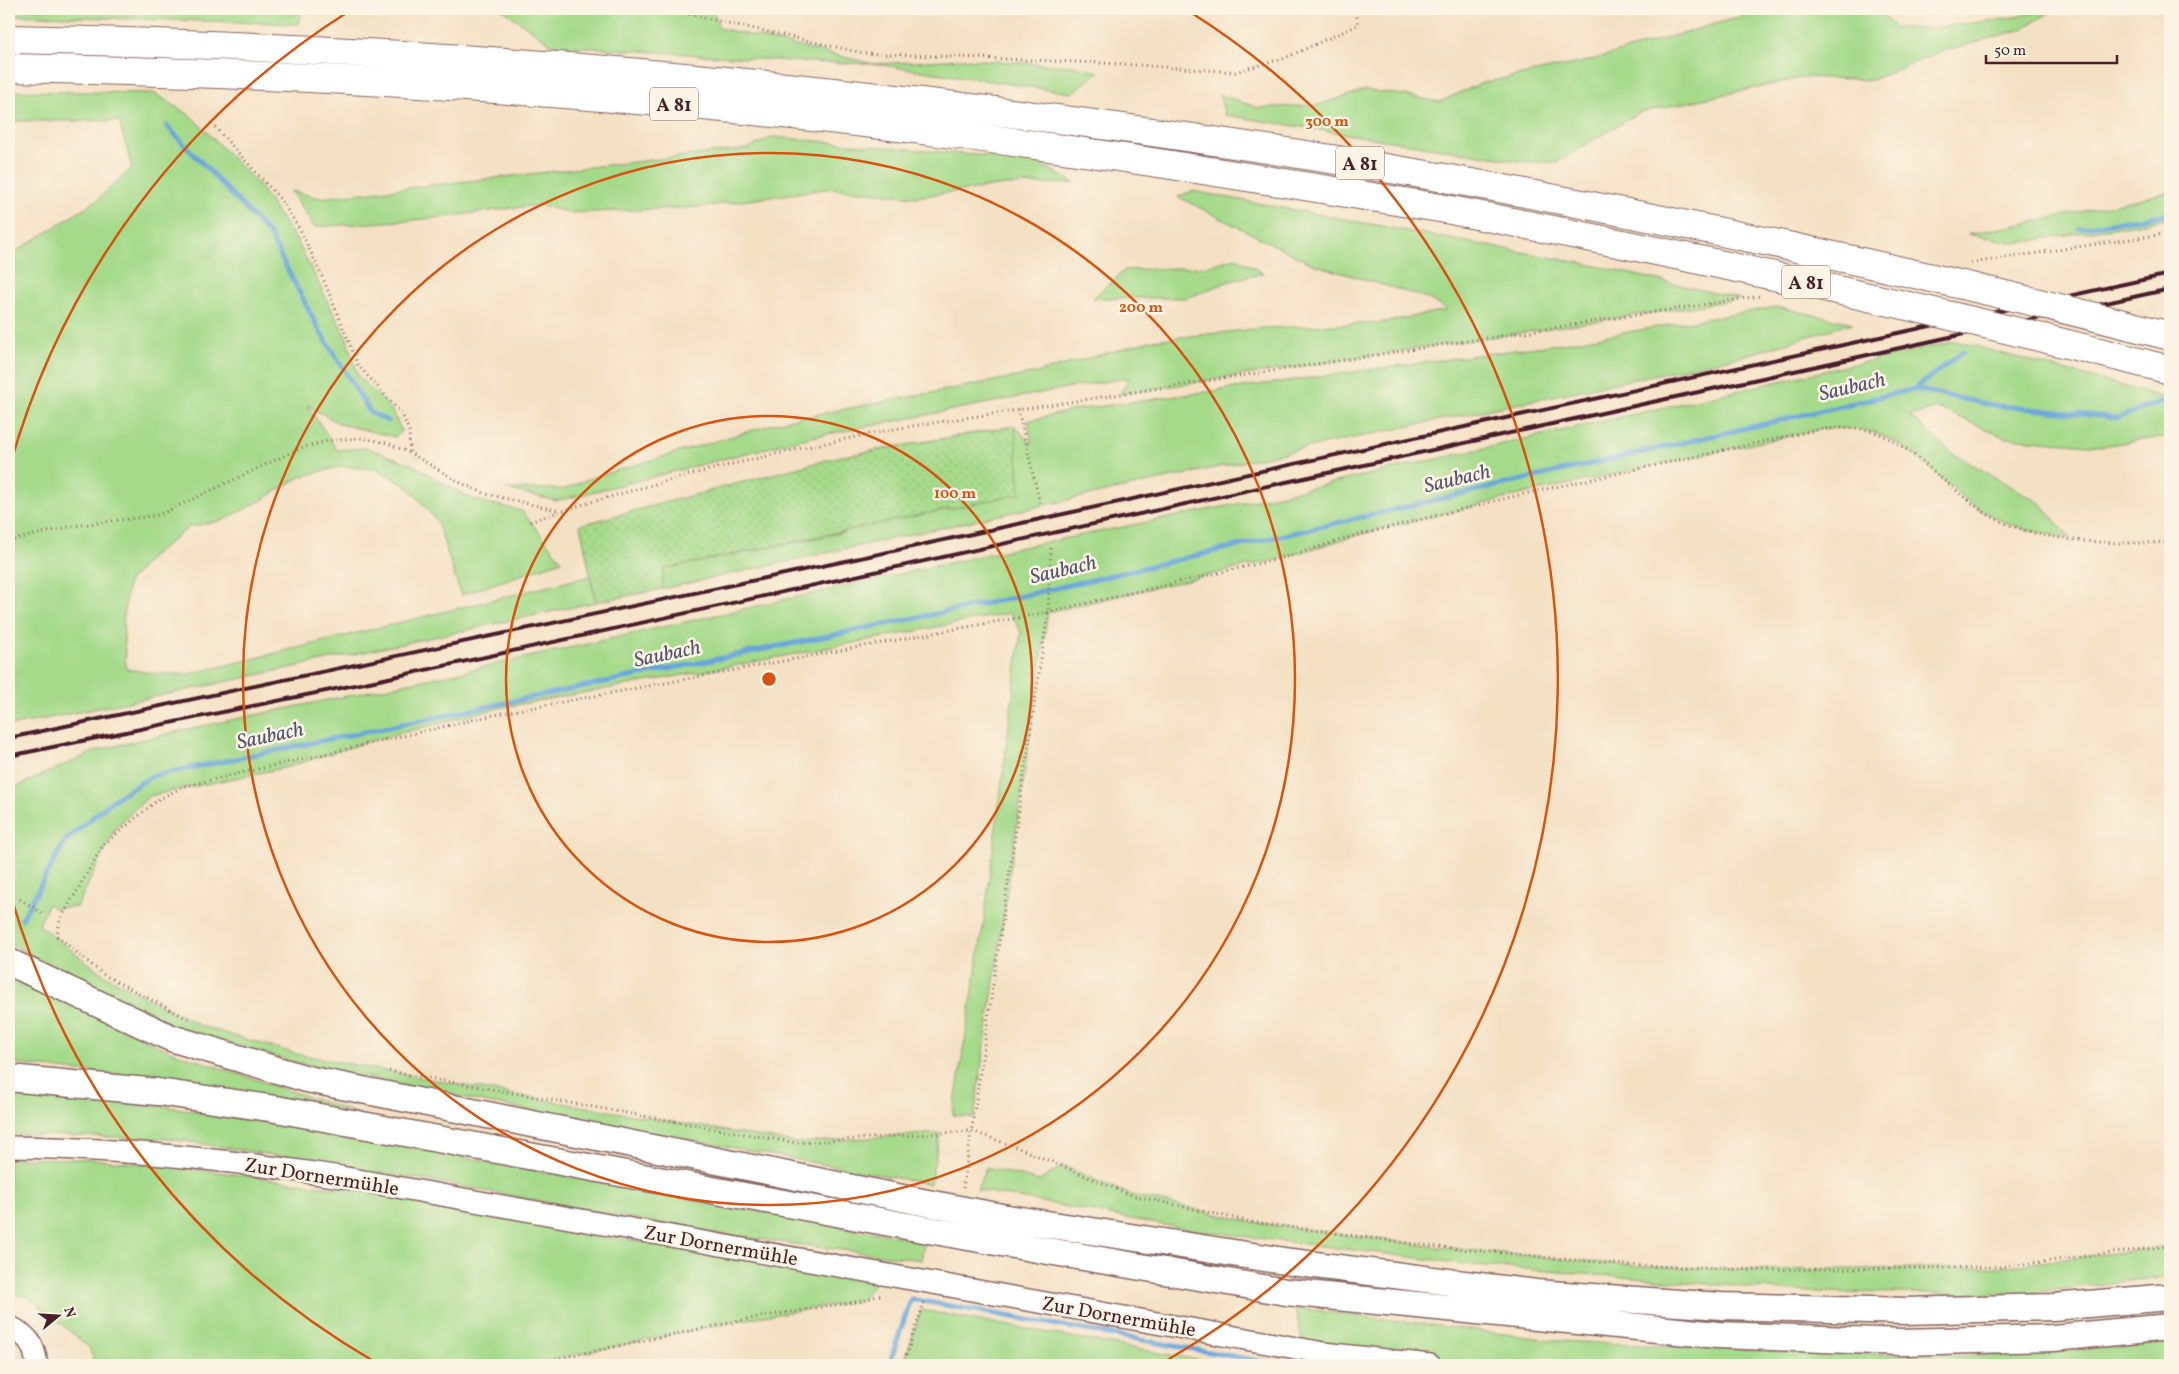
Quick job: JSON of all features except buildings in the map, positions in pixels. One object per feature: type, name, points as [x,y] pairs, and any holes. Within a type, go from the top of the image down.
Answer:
[{"type":"highway","name":"A 81","points":[[9,39],[169,43],[444,57],[734,82],[884,98],[1282,150],[1439,176],[1668,219],[1948,281],[2170,336]]},
{"type":"highway","name":"A 81","points":[[9,68],[306,78],[581,96],[731,109],[910,128],[1062,149],[1440,208],[1661,251],[1993,324],[2170,370]]},
{"type":"main road","points":[[9,962],[172,1038],[307,1079],[1007,1218],[1291,1262],[1536,1293],[1711,1305],[1907,1311],[2053,1308],[2170,1297]]},
{"type":"main road","points":[[9,1078],[158,1092],[276,1109],[912,1227],[1286,1292],[1718,1335],[1902,1342],[2053,1338],[2170,1327]]},
{"type":"street","name":"Zur Dornermühle","points":[[9,1147],[145,1154],[253,1164],[390,1186],[1324,1353],[1430,1365]]},
{"type":"street","points":[[9,1326],[24,1334],[35,1350],[37,1365]]},
{"type":"path","points":[[665,9],[863,53],[1113,63],[1235,72],[1285,58],[1358,24],[1356,9]]},
{"type":"path","points":[[215,127],[281,200],[301,230],[358,365],[402,414],[408,431],[410,453]]},
{"type":"path","points":[[1962,264],[2170,233]]},
{"type":"path","points":[[530,522],[560,511],[671,479],[783,451],[900,428],[1768,295]]},
{"type":"path","points":[[1018,409],[1040,504]]},
{"type":"path","points":[[192,1021],[104,975],[57,936],[60,920],[104,844],[159,799],[185,786],[503,713],[1048,612],[1279,559],[1354,536],[1519,495],[1821,429],[1846,428],[1870,431],[1894,441],[1976,507],[1998,520],[2016,527],[2080,539],[2130,543],[2170,542]]},
{"type":"path","points":[[9,541],[73,526],[159,515],[303,447],[332,440],[362,438],[387,443],[410,453],[461,483],[486,494],[560,511]]},
{"type":"path","points":[[966,1171],[1048,612],[1051,546]]},
{"type":"path","points":[[20,899],[42,913]]},
{"type":"path","points":[[382,1070],[796,1143],[972,1131],[1021,1149],[1131,1195],[1252,1222],[1430,1246],[1626,1265],[1757,1270],[2000,1266],[2170,1246]]},
{"type":"path","points":[[526,1365],[758,1317],[861,1301],[890,1293]]},
{"type":"path","points":[[902,1365],[921,1310]]},
{"type":"green space","points":[[9,9],[302,9],[299,24],[9,15]]},
{"type":"green space","points":[[502,9],[713,9],[719,28],[874,64],[805,62],[552,45]]},
{"type":"green space","points":[[1766,9],[1876,9],[1895,27],[1921,29],[1998,20],[2056,9],[2020,30],[1940,52],[1872,80],[1806,77],[1638,113],[1556,163],[1518,161],[1225,115],[1219,94],[1258,108],[1318,105],[1365,90],[1439,102],[1482,83],[1588,61]]},
{"type":"green space","points":[[963,59],[1073,66],[1099,72],[1071,93],[874,64]]},
{"type":"green space","points":[[9,91],[154,93],[191,116],[257,183],[297,241],[347,339],[358,376],[390,408],[402,431],[395,437],[340,424],[307,405],[337,450],[367,448],[411,464],[472,499],[522,511],[562,561],[461,595],[437,521],[409,488],[379,470],[342,466],[300,477],[224,520],[189,527],[152,556],[128,583],[123,621],[126,669],[159,674],[190,674],[590,576],[596,602],[178,692],[9,726],[9,256],[96,201],[132,168],[119,121],[9,121]]},
{"type":"green space","points":[[773,137],[1033,160],[1074,183],[1005,185],[915,197],[832,188],[700,207],[571,213],[538,205],[427,219],[314,227],[291,191],[320,198],[747,149]]},
{"type":"green space","points":[[1192,191],[1592,265],[1741,299],[1120,394],[1129,378],[1066,388],[802,439],[557,501],[505,489],[565,489],[591,478],[787,420],[1036,373],[1153,340],[1264,328],[1379,323],[1447,310],[1427,298],[1312,264],[1178,197]]},
{"type":"green space","points":[[2170,192],[2170,219],[2016,243],[1968,234],[2029,223]]},
{"type":"green space","points":[[1237,258],[1263,273],[1230,281],[1187,298],[1093,298],[1125,270],[1202,267]]},
{"type":"green space","points":[[1776,307],[1853,323],[1739,357],[1310,447],[662,589],[663,569],[845,532],[838,457],[1015,426],[1032,445],[1028,421],[1074,410],[1551,345]]},
{"type":"green space","points":[[1956,341],[2170,399],[2170,436],[2101,446],[2006,438],[1938,408],[1910,416],[1951,452],[2040,503],[2070,538],[2021,528],[1987,514],[1963,497],[1900,445],[1886,438],[1859,429],[1821,429],[1519,495],[1354,536],[1279,559],[1048,612],[974,1118],[953,1115],[984,921],[1021,632],[1010,613],[499,708],[370,741],[288,767],[149,796],[116,827],[77,907],[54,908],[48,904],[39,925],[104,975],[201,1026],[297,1054],[487,1090],[796,1143],[940,1133],[930,1184],[473,1100],[287,1060],[181,1029],[71,978],[9,943],[9,790],[98,750],[188,729],[457,673],[998,552],[1252,501]]},
{"type":"green space","points":[[1015,426],[1020,494],[664,569],[662,589],[596,602],[580,525],[838,457]]},
{"type":"green space","points":[[9,976],[170,1051],[359,1114],[166,1081],[9,1063]]},
{"type":"green space","points":[[9,1092],[170,1107],[360,1138],[847,1228],[925,1240],[921,1260],[710,1233],[438,1182],[172,1139],[9,1134]]},
{"type":"green space","points":[[9,1158],[91,1159],[180,1167],[397,1196],[587,1233],[877,1280],[861,1301],[758,1317],[526,1365],[95,1365],[89,1347],[27,1296],[9,1295]]},
{"type":"green space","points":[[1063,1166],[1131,1195],[1252,1222],[1430,1246],[1626,1265],[1757,1270],[2000,1267],[2170,1246],[2170,1276],[2022,1294],[1808,1292],[1474,1265],[1185,1229],[977,1190],[986,1167],[1039,1181]]},
{"type":"green space","points":[[1295,1308],[1560,1341],[1812,1353],[2000,1355],[2170,1343],[2170,1365],[1308,1365]]},
{"type":"green space","points":[[921,1310],[1227,1365],[903,1365]]},
{"type":"waterway","points":[[167,126],[269,234],[318,328],[370,412],[388,421]]},
{"type":"waterway","points":[[2079,228],[2170,214]]},
{"type":"waterway","points":[[1914,389],[1963,352]]},
{"type":"waterway","name":"Saubach","points":[[22,919],[65,841],[113,800],[152,776],[1026,595],[1914,389],[1992,405],[2118,418],[2170,398]]},
{"type":"waterway","points":[[889,1365],[911,1299],[1282,1365]]},
{"type":"railway","points":[[9,738],[893,551],[2170,274]]},
{"type":"railway","points":[[9,756],[384,679],[2170,289]]}]
